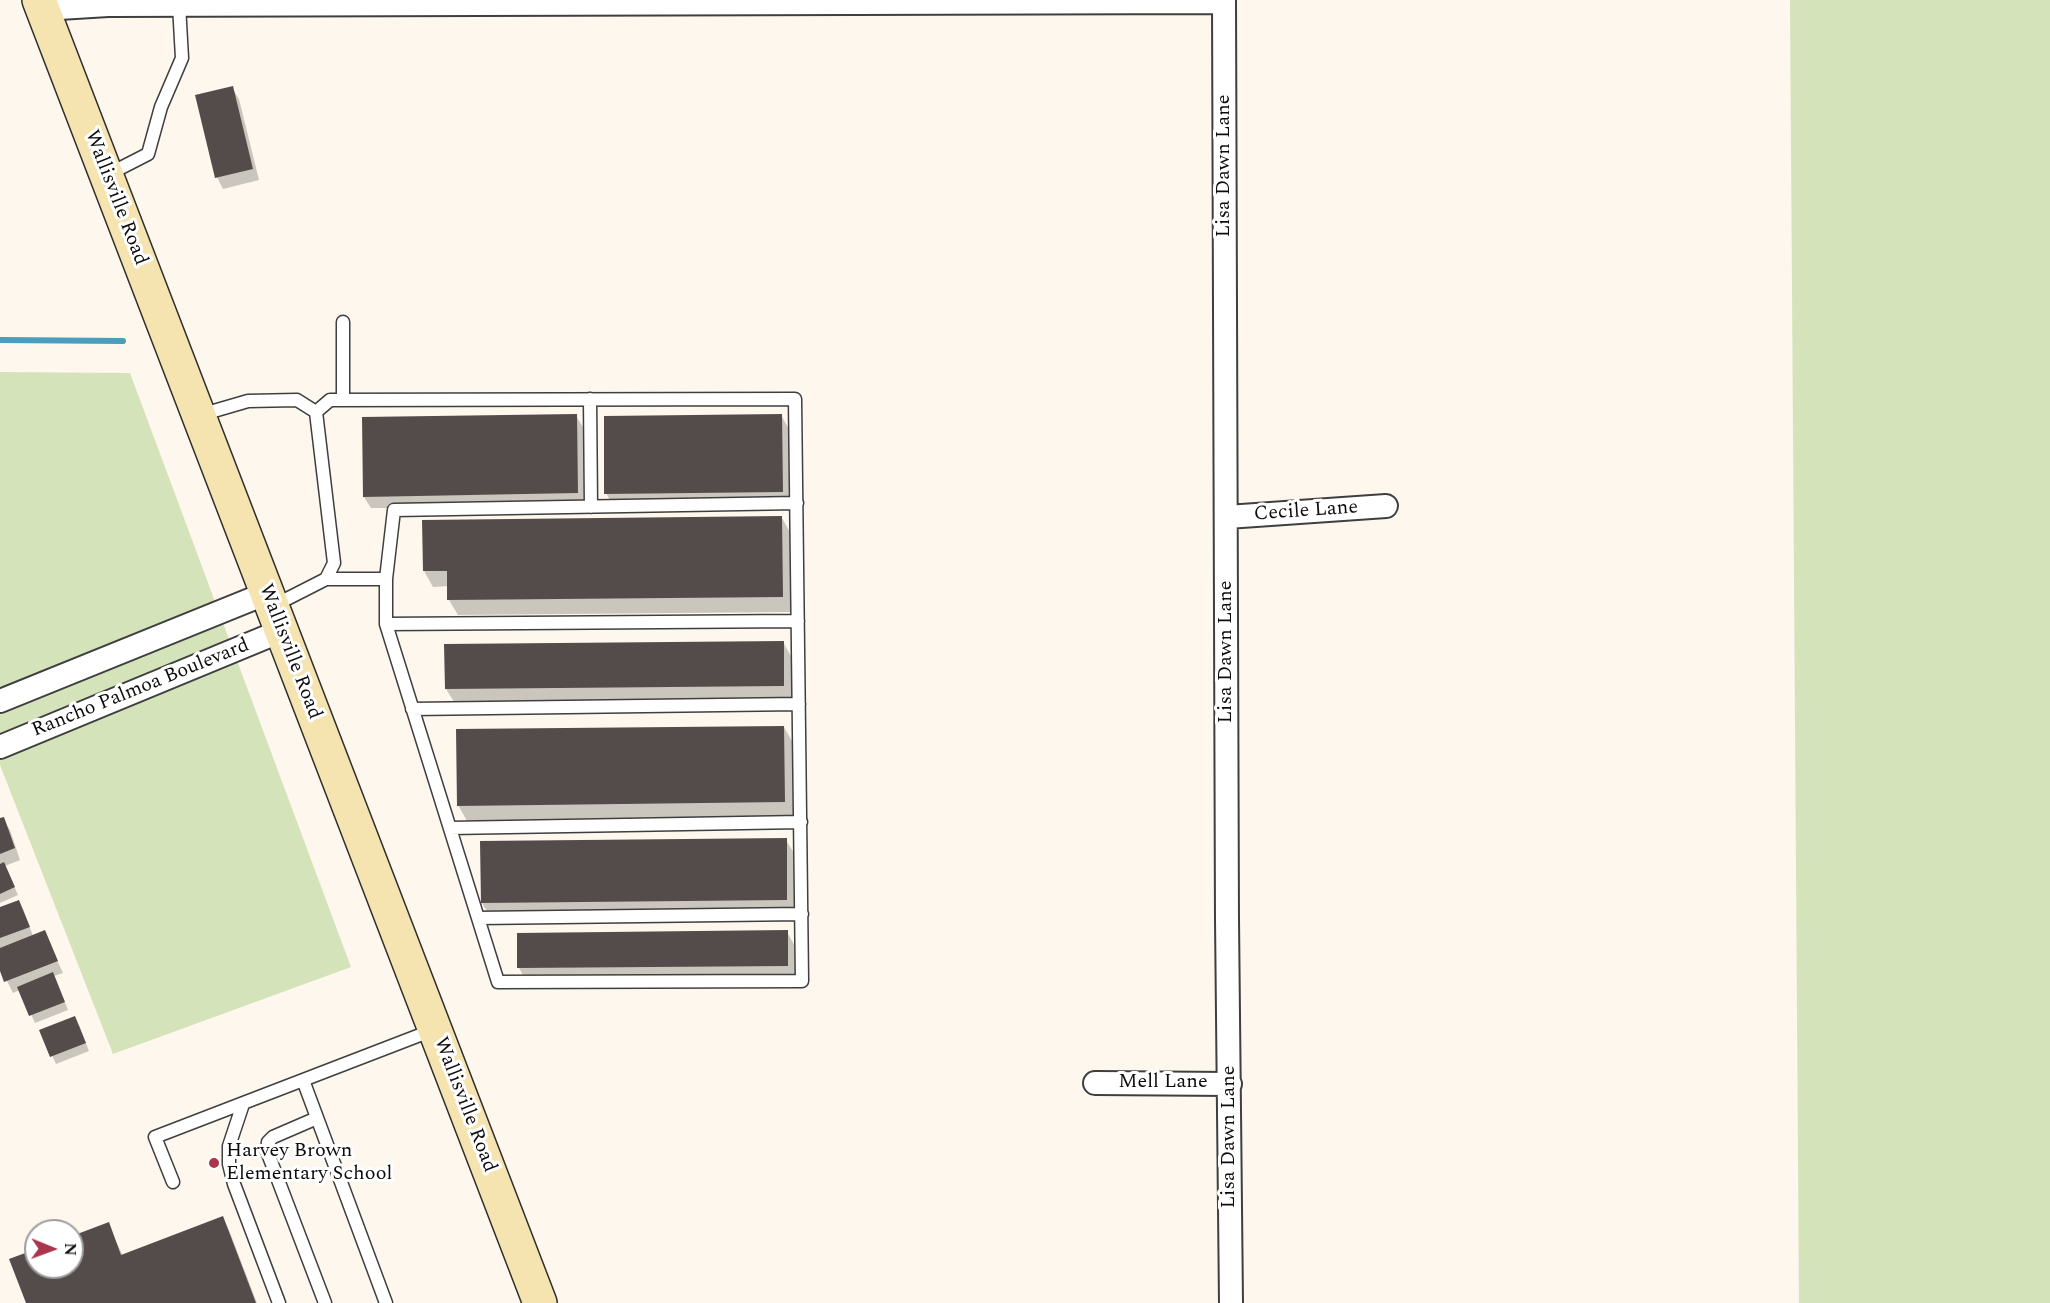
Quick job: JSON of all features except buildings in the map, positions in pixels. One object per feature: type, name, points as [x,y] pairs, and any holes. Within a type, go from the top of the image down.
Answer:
[{"type":"main road","name":"Wallisville Road","points":[[41,4],[540,1303]]},
{"type":"street","points":[[41,4],[1224,1]]},
{"type":"street","name":"Lisa Dawn Lane","points":[[1224,1],[1227,919],[1231,1303]]},
{"type":"street","name":"Cecile Lane","points":[[1227,518],[1386,506]]},
{"type":"street","points":[[0,700],[273,610]]},
{"type":"street","name":"Rancho Palmoa Boulevard","points":[[0,747],[273,610]]},
{"type":"street","name":"Mell Lane","points":[[1095,1083],[1230,1084]]},
{"type":"lane","points":[[106,176],[148,154],[161,107],[182,58],[179,5]]},
{"type":"lane","points":[[343,322],[343,400]]},
{"type":"lane","points":[[590,399],[591,507]]},
{"type":"lane","points":[[316,412],[330,400],[795,399],[802,981],[498,982],[386,624],[386,579],[394,510],[796,503]]},
{"type":"lane","points":[[199,416],[249,401],[297,400],[316,412]]},
{"type":"lane","points":[[316,412],[334,563],[326,579]]},
{"type":"lane","points":[[273,610],[326,579],[386,579]]},
{"type":"lane","points":[[386,624],[798,621]]},
{"type":"lane","points":[[412,708],[799,704]]},
{"type":"lane","points":[[450,828],[801,822]]},
{"type":"lane","points":[[478,918],[802,914]]},
{"type":"lane","points":[[173,1182],[155,1137],[435,1030]]},
{"type":"lane","points":[[303,1080],[386,1303]]},
{"type":"lane","points":[[243,1104],[230,1146],[229,1164],[234,1184],[279,1303]]},
{"type":"lane","points":[[317,1118],[273,1137],[268,1142],[267,1151],[325,1303]]},
{"type":"green space","points":[[1790,0],[2050,0],[2050,1303],[1799,1303]]},
{"type":"green space","points":[[0,372],[130,373],[351,967],[113,1054],[0,765]]},
{"type":"waterway","points":[[0,340],[123,341]]},
{"type":"place","name":"Harvey Brown Elementary School","points":[[214,1163]]}]
